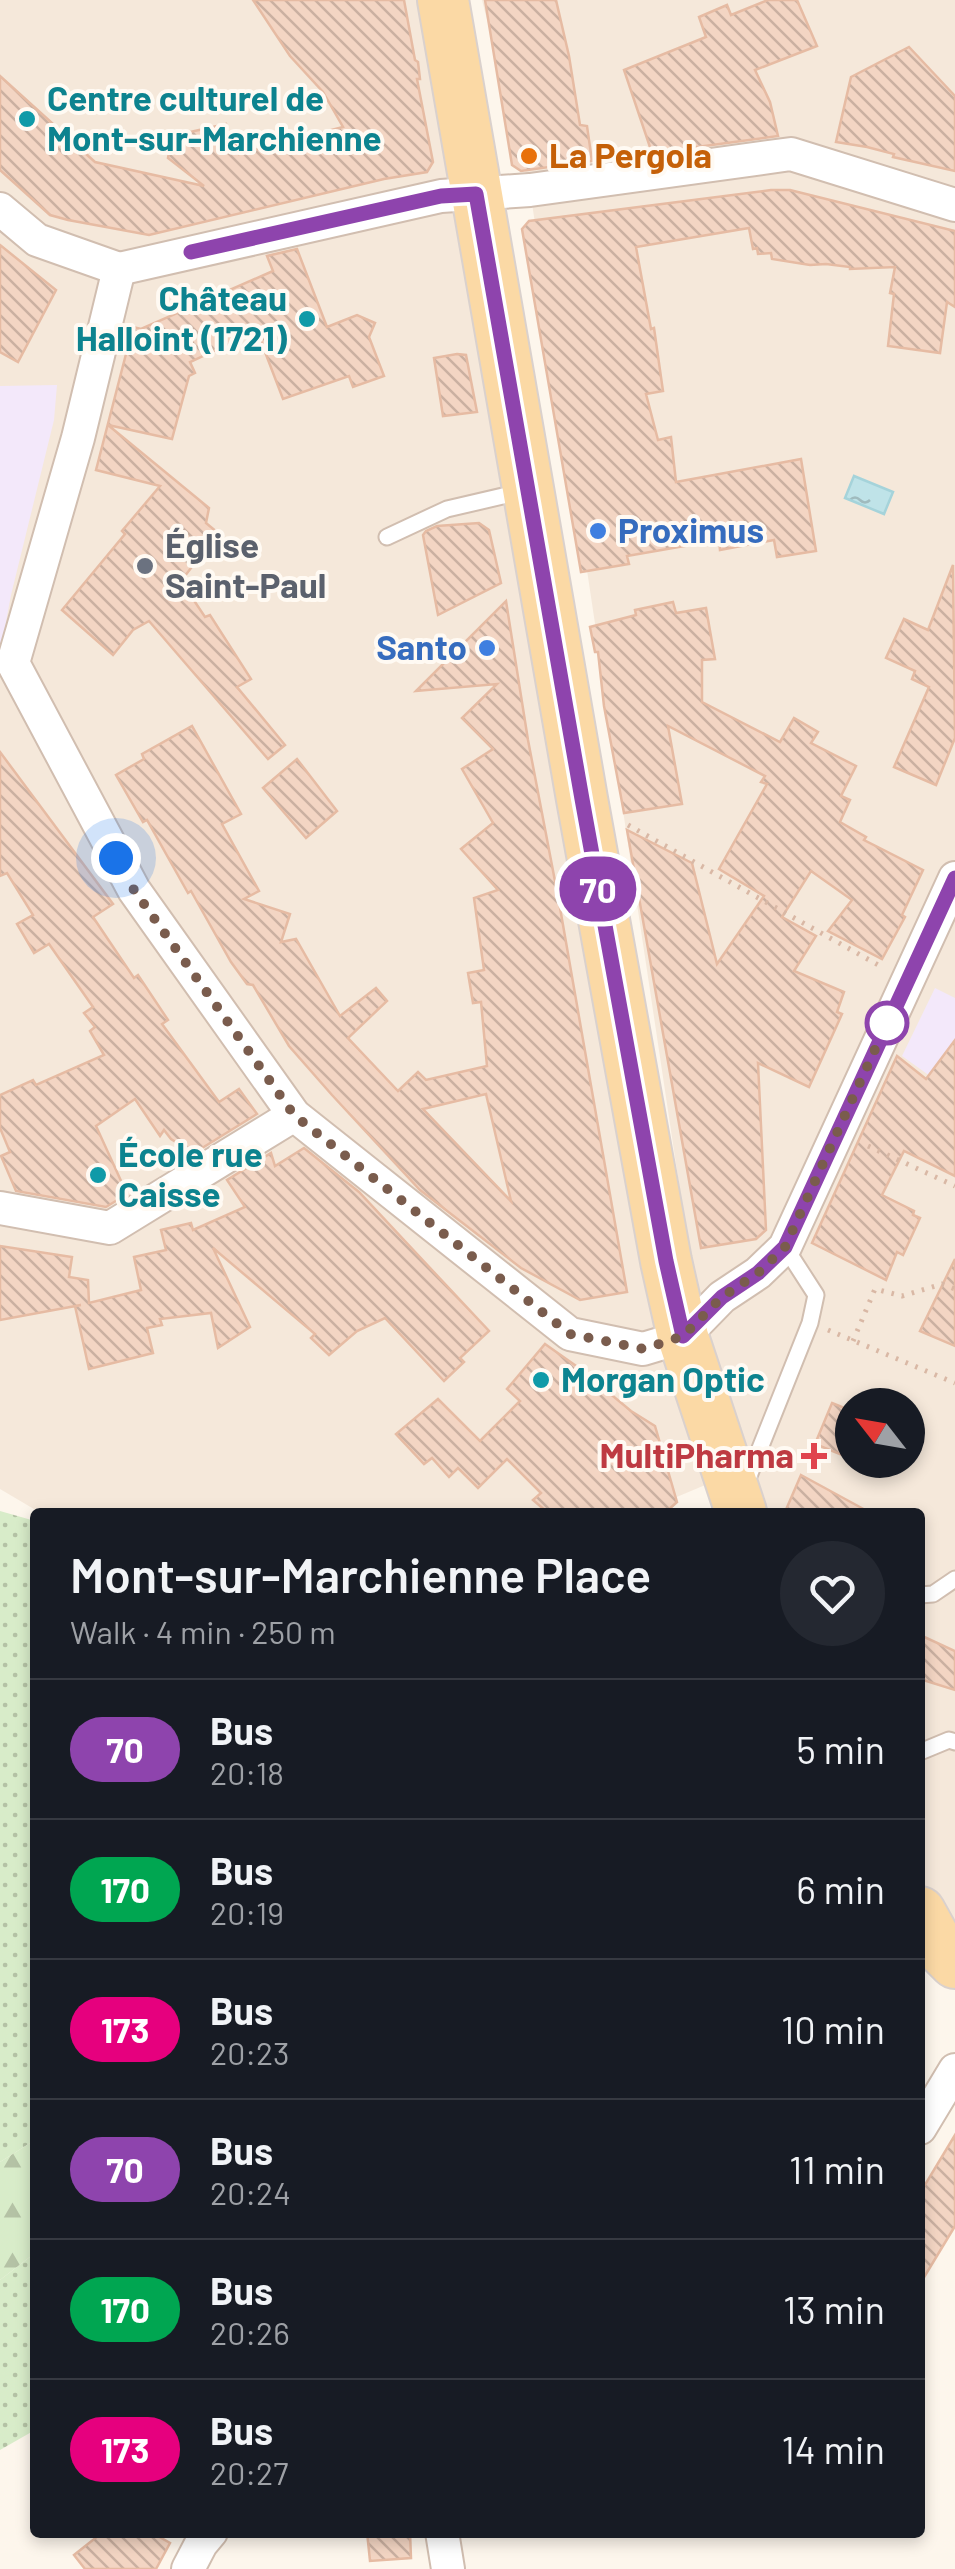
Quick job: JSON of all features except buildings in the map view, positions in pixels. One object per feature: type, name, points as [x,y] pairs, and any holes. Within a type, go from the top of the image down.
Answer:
[{"type":"main road","points":[[443,0],[666,1261],[683,1336],[740,1508]]},
{"type":"main road","points":[[925,1921],[940,1948],[955,1963]]},
{"type":"street","points":[[0,208],[37,240],[120,269],[441,196],[530,190],[791,154],[955,205]]},
{"type":"street","points":[[120,269],[78,438],[6,668],[134,890],[294,1115],[570,1334],[644,1349],[683,1336],[722,1297],[758,1273],[785,1247],[955,878]]},
{"type":"street","points":[[0,1208],[110,1228],[294,1115]]},
{"type":"street","points":[[925,2120],[955,2070]]},
{"type":"street","points":[[188,2569],[206,2538]]},
{"type":"street","points":[[443,2538],[448,2569]]},
{"type":"lane","points":[[388,536],[446,509],[528,490]]},
{"type":"lane","points":[[740,1508],[810,1323],[816,1295],[785,1247]]},
{"type":"lane","points":[[925,1595],[934,1594],[955,1579]]},
{"type":"lane","points":[[925,1750],[948,1740],[955,1742]]},
{"type":"path","points":[[582,799],[906,980]]},
{"type":"path","points":[[838,1132],[955,1186]]},
{"type":"path","points":[[854,1340],[876,1289],[902,1296],[942,1284],[955,1289]]},
{"type":"path","points":[[810,1323],[955,1383]]},
{"type":"shaded area","points":[[0,0],[460,0],[688,1244],[530,190],[482,0],[955,0],[955,1963],[925,1912],[925,1508],[747,1508],[729,1475],[651,1508],[32,1508],[0,1489]]},
{"type":"shaded area","points":[[57,385],[54,420],[0,654],[0,386]]},
{"type":"shaded area","points":[[935,988],[955,998],[955,1094],[902,1056]]},
{"type":"green space","points":[[0,1511],[30,1520],[30,2143],[0,2162]]},
{"type":"green space","points":[[30,2143],[30,2257],[0,2280],[0,2162]]},
{"type":"green space","points":[[30,2257],[30,2433],[0,2450],[0,2280]]},
{"type":"water","points":[[854,476],[893,492],[884,514],[845,498]]},
{"type":"bus line","name":"70","points":[[191,252],[441,196],[476,194],[582,799],[683,1336],[722,1297],[758,1273],[785,1247],[955,878]]},
{"type":"place","name":"Centre culturel de Mont-sur-Marchienne","points":[[27,119]]},
{"type":"place","name":"La Pergola","points":[[529,156]]},
{"type":"place","name":"Château Halloint (1721)","points":[[307,319]]},
{"type":"place","name":"Proximus","points":[[598,531]]},
{"type":"place","name":"Église Saint-Paul","points":[[145,566]]},
{"type":"place","name":"Santo","points":[[487,648]]},
{"type":"place","name":"École rue Caisse","points":[[98,1175]]},
{"type":"place","name":"Morgan Optic","points":[[541,1380]]},
{"type":"place","name":"MultiPharma","points":[[814,1456]]},
{"type":"route","points":[[116,858],[134,890],[294,1115],[570,1334],[644,1349],[683,1336],[722,1297],[758,1273],[785,1247],[887,1023]]}]
